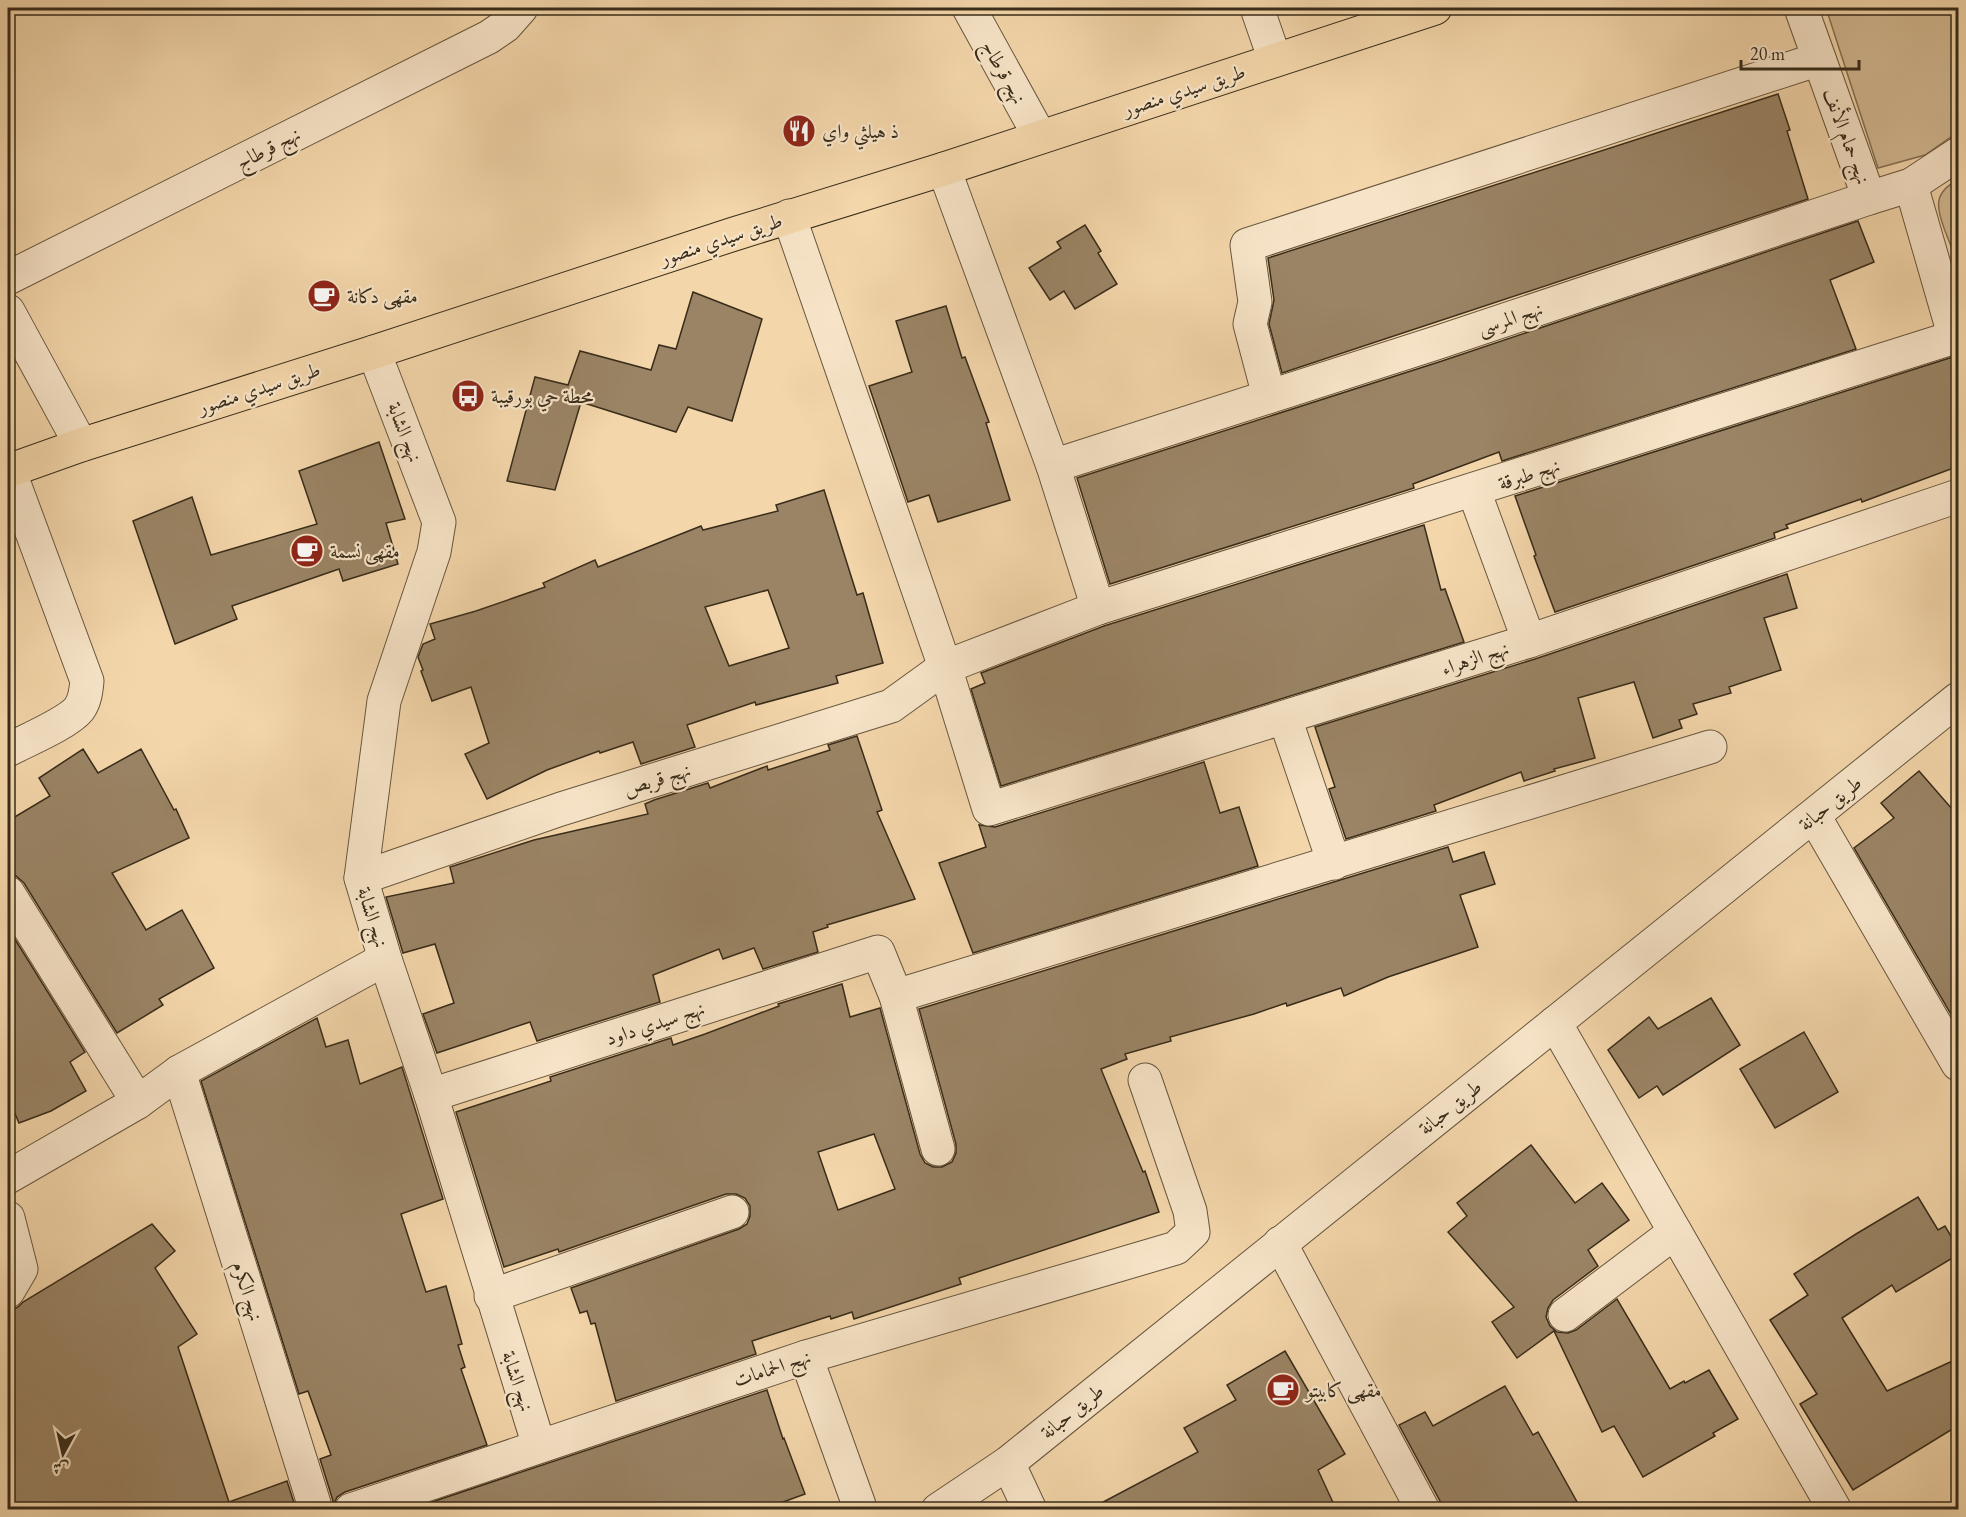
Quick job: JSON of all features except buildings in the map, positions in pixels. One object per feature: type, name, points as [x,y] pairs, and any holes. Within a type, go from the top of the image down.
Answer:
[{"type":"main road","name":"طريق سيدي منصور","points":[[8,471],[81,445],[789,216],[944,169],[1275,60],[1402,13],[1435,8]]},
{"type":"street","name":"نهج قرطاج","points":[[8,278],[489,37],[504,26],[521,8]]},
{"type":"street","name":"نهج قرطاج","points":[[969,8],[1040,137]]},
{"type":"street","points":[[1257,8],[1275,60]]},
{"type":"street","name":"نهج حمام الأنف","points":[[1801,8],[1869,198]]},
{"type":"street","points":[[1269,396],[1250,324],[1255,302],[1247,245],[1819,59]]},
{"type":"street","name":"نهج المرسى","points":[[1053,466],[1436,343],[1911,186],[1959,154]]},
{"type":"street","points":[[944,169],[1053,466],[1098,608]]},
{"type":"street","points":[[1911,186],[1957,337]]},
{"type":"street","points":[[789,216],[945,667]]},
{"type":"street","points":[[8,310],[81,445]]},
{"type":"street","name":"نهج طبرقة","points":[[945,667],[1098,608],[1957,337]]},
{"type":"street","name":"نهج الشابة","points":[[374,352],[439,522],[434,552],[384,701],[361,878],[431,1095],[539,1446]]},
{"type":"street","points":[[8,471],[87,681],[85,697],[79,709],[69,718],[8,750]]},
{"type":"street","points":[[1474,491],[1529,641]]},
{"type":"street","name":"نهج الزهراء","points":[[945,667],[989,809],[1529,641],[1959,496]]},
{"type":"street","name":"نهج قربص","points":[[361,878],[561,809],[891,706],[945,667]]},
{"type":"street","name":"طريق حبانة","points":[[938,1509],[1008,1463],[1959,699]]},
{"type":"street","points":[[1285,718],[1334,863]]},
{"type":"street","points":[[938,1149],[896,996],[1710,747]]},
{"type":"street","points":[[1814,816],[1959,1064]]},
{"type":"street","points":[[8,893],[138,1102]]},
{"type":"street","name":"نهج سيدي داود","points":[[431,1095],[878,952],[896,996]]},
{"type":"street","points":[[8,1177],[138,1102],[179,1072],[386,959]]},
{"type":"street","points":[[1555,1023],[1835,1509]]},
{"type":"street","name":"نهج الكرم","points":[[179,1072],[316,1509]]},
{"type":"street","name":"نهج الحمامات","points":[[351,1509],[806,1357],[1176,1248],[1193,1232],[1190,1211],[1145,1080]]},
{"type":"street","points":[[491,1296],[732,1212]]},
{"type":"street","points":[[8,1218],[21,1269],[8,1291]]},
{"type":"street","points":[[1565,1315],[1675,1232]]},
{"type":"street","points":[[1280,1243],[1423,1509]]},
{"type":"street","points":[[806,1357],[855,1508]]},
{"type":"street","points":[[1008,1463],[1030,1509]]},
{"type":"shaded area","points":[[1826,8],[1958,8],[1958,132],[1925,155],[1878,168]]},
{"type":"shaded area","points":[[1958,180],[1958,266],[1942,223],[1939,202],[1944,190]]},
{"type":"place","name":"ذ هيلثي واي","points":[[799,131]]},
{"type":"place","name":"مقهى دكانة","points":[[324,296]]},
{"type":"place","name":"محطة حي بورقيبة","points":[[468,396]]},
{"type":"place","name":"مقهى نسمة","points":[[307,551]]},
{"type":"place","name":"مقهى كابيتو","points":[[1283,1390]]}]
